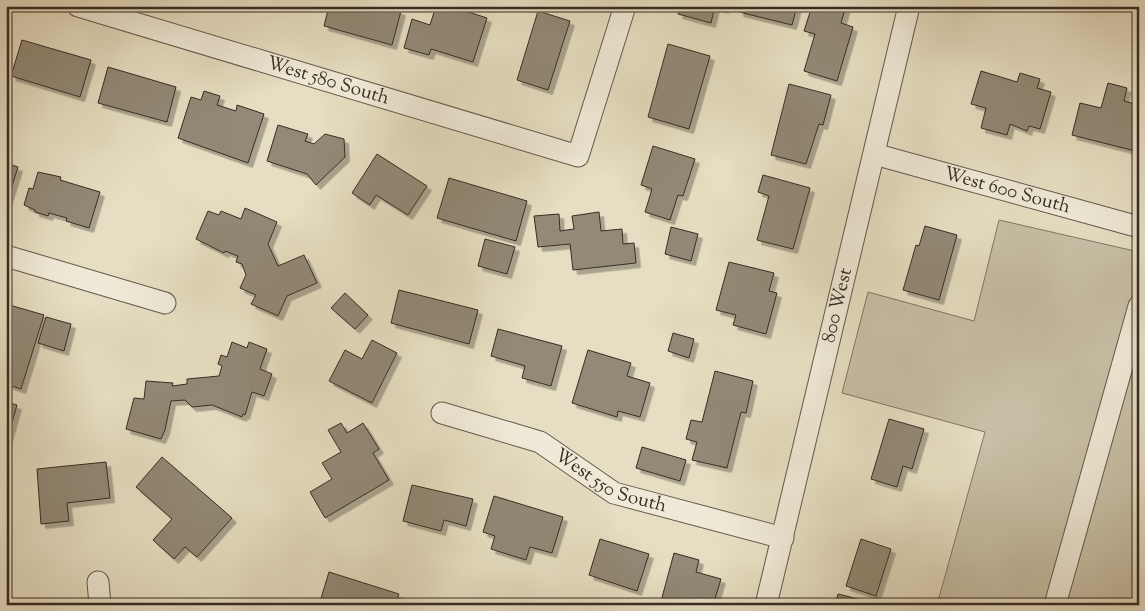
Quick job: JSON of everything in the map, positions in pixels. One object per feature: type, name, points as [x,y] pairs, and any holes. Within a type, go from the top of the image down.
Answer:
[{"type":"street","name":"West 580 South","points":[[78,6],[578,156],[625,6]]},
{"type":"street","name":"800 West","points":[[766,605],[910,6]]},
{"type":"street","name":"West 600 South","points":[[874,154],[1139,227]]},
{"type":"street","points":[[6,256],[165,302]]},
{"type":"street","points":[[1055,605],[1139,306]]},
{"type":"street","name":"West 550 South","points":[[442,413],[540,442],[614,493],[783,538]]},
{"type":"street","points":[[98,582],[100,605]]},
{"type":"shaded area","points":[[999,220],[1139,252],[1139,605],[937,605],[985,432],[842,393],[868,292],[974,321]]},
{"type":"building","points":[[329,6],[381,6],[401,11],[392,45],[324,26]]},
{"type":"building","points":[[436,6],[450,6],[487,18],[473,62],[431,49],[429,55],[404,48],[412,19],[430,25]]},
{"type":"building","points":[[680,6],[715,6],[711,23],[678,14]]},
{"type":"building","points":[[740,6],[797,6],[792,25],[739,12]]},
{"type":"building","points":[[812,6],[846,6],[841,23],[853,27],[837,81],[804,71],[815,34],[804,31]]},
{"type":"building","points":[[538,11],[570,21],[548,90],[517,80]]},
{"type":"building","points":[[22,40],[91,60],[80,97],[11,76]]},
{"type":"building","points":[[668,44],[710,56],[689,129],[648,117]]},
{"type":"building","points":[[108,67],[176,87],[167,122],[98,103]]},
{"type":"building","points":[[981,71],[1017,82],[1020,73],[1040,79],[1037,88],[1051,92],[1040,129],[1029,126],[1027,131],[1010,124],[1007,135],[981,128],[986,108],[971,104]]},
{"type":"building","points":[[1108,83],[1127,88],[1124,101],[1139,105],[1139,152],[1072,135],[1080,103],[1101,108]]},
{"type":"building","points":[[789,84],[831,95],[823,125],[819,124],[806,164],[771,155]]},
{"type":"building","points":[[204,91],[220,96],[217,105],[236,111],[237,105],[264,114],[248,163],[178,138],[191,97],[201,100]]},
{"type":"building","points":[[278,125],[308,134],[305,141],[314,144],[325,134],[344,139],[345,157],[316,185],[307,174],[267,161]]},
{"type":"building","points":[[653,146],[695,159],[683,196],[678,195],[670,220],[645,212],[652,189],[641,185]]},
{"type":"building","points":[[377,154],[427,186],[408,215],[376,195],[370,205],[352,193]]},
{"type":"building","points":[[6,163],[18,167],[6,205]]},
{"type":"building","points":[[38,172],[61,177],[60,180],[100,192],[89,228],[66,221],[67,218],[49,213],[48,216],[35,212],[35,210],[24,205],[29,188],[33,189]]},
{"type":"building","points":[[763,175],[810,188],[793,249],[757,240],[769,196],[758,192]]},
{"type":"building","points":[[449,178],[527,201],[516,241],[437,218]]},
{"type":"building","points":[[245,208],[277,222],[268,244],[278,266],[304,255],[317,283],[287,296],[278,316],[251,304],[256,295],[240,288],[246,275],[242,264],[236,262],[238,256],[225,251],[224,253],[196,239],[208,211],[219,215],[221,211],[241,219]]},
{"type":"building","points":[[599,212],[601,231],[622,229],[623,244],[634,243],[636,263],[573,270],[570,244],[538,247],[534,216],[559,214],[560,231],[574,229],[572,216]]},
{"type":"building","points":[[925,226],[957,235],[939,300],[903,290],[916,245],[919,246]]},
{"type":"building","points":[[671,227],[698,234],[691,261],[665,254]]},
{"type":"building","points":[[485,239],[515,247],[507,274],[478,266]]},
{"type":"building","points":[[729,262],[774,273],[769,291],[777,293],[766,334],[733,325],[736,315],[716,310]]},
{"type":"building","points":[[399,290],[478,310],[469,344],[391,323]]},
{"type":"building","points":[[345,293],[368,315],[355,329],[331,308]]},
{"type":"building","points":[[6,304],[44,315],[21,389],[6,384]]},
{"type":"building","points":[[46,317],[71,324],[64,351],[38,343]]},
{"type":"building","points":[[498,329],[562,346],[551,386],[522,378],[525,366],[491,356]]},
{"type":"building","points":[[673,333],[694,339],[689,358],[668,351]]},
{"type":"building","points":[[372,340],[397,353],[372,403],[329,381],[345,350],[362,359]]},
{"type":"building","points":[[232,342],[247,348],[249,342],[267,349],[260,369],[272,374],[264,396],[252,392],[245,415],[243,414],[242,417],[212,405],[192,407],[185,400],[171,401],[165,430],[161,439],[126,429],[134,398],[144,399],[146,381],[173,383],[172,386],[187,384],[187,379],[219,376],[222,366],[218,364],[221,355],[227,357]]},
{"type":"building","points":[[588,350],[631,363],[627,376],[650,383],[640,417],[618,411],[617,417],[572,403]]},
{"type":"building","points":[[715,371],[753,381],[746,413],[741,412],[727,468],[692,460],[697,442],[686,439],[691,420],[702,422]]},
{"type":"building","points":[[6,402],[17,405],[6,444]]},
{"type":"building","points":[[889,419],[924,429],[912,469],[903,466],[897,487],[871,479]]},
{"type":"building","points":[[341,423],[347,433],[363,423],[379,449],[373,453],[389,480],[325,518],[310,492],[332,479],[322,463],[341,452],[328,430]]},
{"type":"building","points":[[642,447],[686,460],[680,481],[636,468]]},
{"type":"building","points":[[162,457],[232,518],[197,557],[185,547],[174,559],[153,540],[172,519],[136,487]]},
{"type":"building","points":[[106,462],[110,498],[67,503],[69,521],[41,524],[37,469]]},
{"type":"building","points":[[412,485],[473,499],[466,526],[444,520],[441,531],[403,521]]},
{"type":"building","points":[[494,496],[563,517],[552,553],[530,547],[526,560],[491,549],[495,536],[483,532]]},
{"type":"building","points":[[600,539],[649,554],[637,591],[589,575]]},
{"type":"building","points":[[861,539],[891,549],[876,596],[846,586]]},
{"type":"building","points":[[674,553],[699,560],[696,572],[721,579],[713,605],[660,605]]},
{"type":"building","points":[[329,572],[399,594],[395,605],[319,605]]},
{"type":"building","points":[[838,594],[862,600],[860,605],[835,605]]}]
